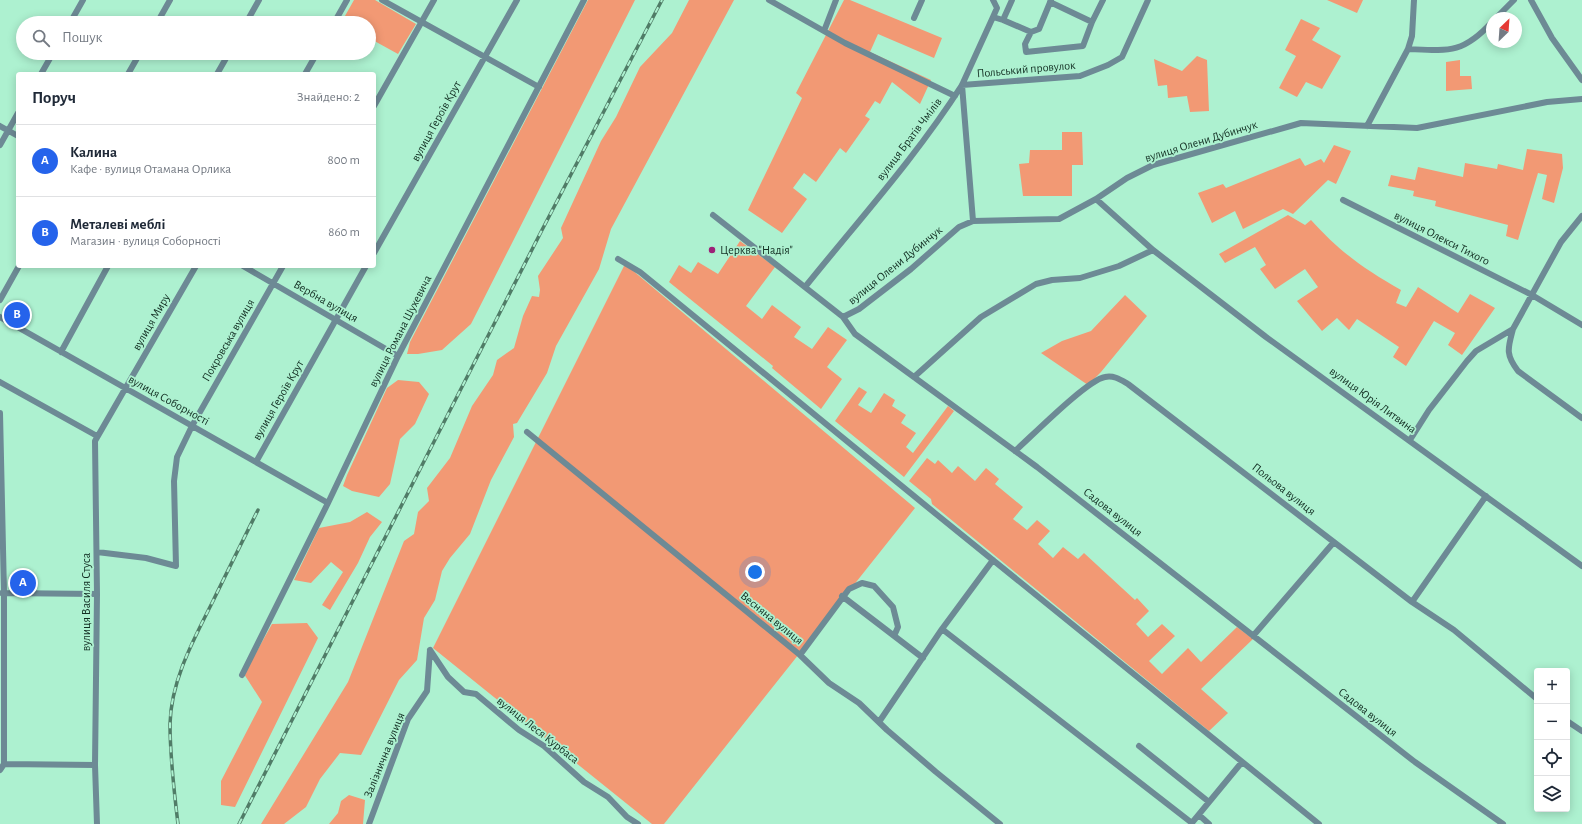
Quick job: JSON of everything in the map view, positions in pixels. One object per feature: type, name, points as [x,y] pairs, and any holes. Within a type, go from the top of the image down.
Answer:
[{"type":"street","points":[[74,16],[83,0]]},
{"type":"street","points":[[161,16],[170,0]]},
{"type":"street","points":[[250,16],[259,0]]},
{"type":"street","points":[[338,16],[347,0]]},
{"type":"street","points":[[382,0],[538,87]]},
{"type":"street","points":[[376,103],[434,0]]},
{"type":"street","name":"вулиця Героїв Крут","points":[[376,249],[517,0]]},
{"type":"street","name":"вулиця Романа Шухевича","points":[[242,674],[328,503],[398,356],[584,0]]},
{"type":"street","points":[[769,0],[824,31],[955,96]]},
{"type":"street","points":[[824,31],[836,0]]},
{"type":"street","points":[[914,18],[922,0]]},
{"type":"street","points":[[993,0],[997,8],[993,18],[1003,20],[1031,32],[1039,30],[1050,1],[1092,22]]},
{"type":"street","points":[[1003,20],[1012,0]]},
{"type":"street","points":[[1031,32],[1025,44],[1026,52],[1083,46],[1092,22],[1103,0]]},
{"type":"street","name":"Польський провулок","points":[[962,86],[1080,76],[1108,65],[1122,57],[1148,0]]},
{"type":"street","points":[[1367,126],[1408,49],[1412,36],[1414,0]]},
{"type":"street","points":[[1502,12],[1514,0]]},
{"type":"street","points":[[1531,0],[1552,38],[1582,80]]},
{"type":"street","name":"вулиця Братів Чмілів","points":[[805,287],[914,151],[962,86],[993,18]]},
{"type":"street","points":[[1408,49],[1454,49],[1469,43],[1481,35],[1486,29]]},
{"type":"street","points":[[42,72],[49,60]]},
{"type":"street","points":[[129,72],[136,60]]},
{"type":"street","points":[[218,72],[225,60]]},
{"type":"street","points":[[306,72],[313,60]]},
{"type":"street","points":[[962,86],[973,221]]},
{"type":"street","name":"вулиця Олени Дубинчук","points":[[843,318],[859,309],[911,269],[959,227],[973,221],[1059,219],[1096,199],[1127,178],[1153,165],[1301,123],[1417,128],[1547,102],[1582,99]]},
{"type":"street","points":[[0,145],[16,116]]},
{"type":"street","points":[[0,126],[16,135]]},
{"type":"street","name":"вулиця Юрія Литвина","points":[[1096,199],[1153,250],[1266,337],[1582,566]]},
{"type":"street","name":"вулиця Олекси Тихого","points":[[1343,200],[1532,295],[1582,325]]},
{"type":"street","name":"Садова вулиця","points":[[713,215],[843,318],[855,334],[1016,451],[1415,762],[1503,824]]},
{"type":"street","points":[[1582,216],[1561,242],[1513,329],[1507,353],[1510,361],[1518,371],[1582,418]]},
{"type":"street","points":[[914,377],[981,317],[1036,284],[1052,280],[1080,278],[1119,266],[1153,250]]},
{"type":"street","points":[[618,259],[640,272],[992,560],[1319,824]]},
{"type":"street","points":[[0,300],[18,268]]},
{"type":"street","points":[[61,352],[107,268]]},
{"type":"street","name":"вулиця Миру","points":[[126,388],[195,268]]},
{"type":"street","name":"Вербна вулиця","points":[[247,268],[398,356]]},
{"type":"street","name":"Покровська вулиця","points":[[97,552],[146,558],[176,566],[174,481],[177,457],[192,426],[282,268]]},
{"type":"street","name":"вулиця Героїв Крут","points":[[256,462],[365,268]]},
{"type":"street","name":"вулиця Соборності","points":[[0,317],[328,503]]},
{"type":"street","points":[[1410,440],[1429,410],[1476,351],[1513,329]]},
{"type":"street","name":"Польова вулиця","points":[[1016,451],[1084,390],[1104,377],[1114,376],[1128,384],[1412,602],[1465,639],[1534,696]]},
{"type":"street","points":[[0,382],[97,436]]},
{"type":"street","name":"вулиця Василя Стуса","points":[[96,824],[95,765],[97,552],[94,445],[97,436],[126,388]]},
{"type":"street","points":[[0,413],[4,764],[0,770]]},
{"type":"street","name":"Весняна вулиця","points":[[528,432],[800,656],[829,683],[859,703],[936,772],[1000,824]]},
{"type":"street","points":[[1412,602],[1486,496]]},
{"type":"street","points":[[1253,636],[1334,542]]},
{"type":"street","points":[[879,722],[942,629],[992,560]]},
{"type":"street","points":[[800,656],[842,596],[849,589],[862,583],[874,586],[893,607],[898,627],[894,636]]},
{"type":"street","points":[[2,593],[97,594]]},
{"type":"street","points":[[842,596],[923,658]]},
{"type":"street","points":[[942,629],[1192,824],[1242,762]]},
{"type":"street","name":"Залізнична вулиця","points":[[369,824],[408,719],[427,691],[430,650]]},
{"type":"street","name":"вулиця Леся Курбаса","points":[[430,650],[448,677],[464,692],[476,694],[519,730],[544,746],[584,782],[608,798],[627,817],[638,824]]},
{"type":"street","points":[[1570,723],[1582,731]]},
{"type":"street","points":[[1140,746],[1209,802]]},
{"type":"street","points":[[4,764],[95,765]]},
{"type":"street","points":[[1199,815],[1209,824]]},
{"type":"shaded area","points":[[354,0],[375,0],[416,24],[398,54],[376,42],[376,16],[345,16]]},
{"type":"shaded area","points":[[588,0],[635,0],[471,324],[442,350],[418,354],[407,354],[410,342]]},
{"type":"shaded area","points":[[689,0],[734,0],[611,229],[599,269],[556,346],[547,373],[517,423],[513,424],[514,437],[491,480],[470,534],[450,558],[442,571],[435,600],[424,618],[417,660],[399,680],[361,755],[340,753],[320,779],[306,807],[284,824],[261,824],[348,682],[404,541],[414,534],[418,512],[429,501],[427,488],[450,458],[472,406],[493,375],[497,360],[514,348],[523,316],[532,296],[539,297],[540,290],[538,276],[563,238],[561,228],[601,141],[616,117],[640,67],[672,33]]},
{"type":"shaded area","points":[[844,0],[850,0],[942,38],[934,58],[878,34],[870,52],[931,80],[920,104],[892,82],[880,104],[875,101],[865,116],[870,119],[846,153],[840,148],[816,182],[804,173],[793,188],[807,199],[782,233],[748,210],[802,98],[796,93]]},
{"type":"shaded area","points":[[1327,0],[1363,0],[1357,13]]},
{"type":"shaded area","points":[[1301,19],[1320,28],[1312,40],[1341,56],[1322,89],[1306,82],[1297,97],[1279,88],[1296,56],[1285,50]]},
{"type":"shaded area","points":[[1197,56],[1207,60],[1209,111],[1190,112],[1187,96],[1168,98],[1167,85],[1158,86],[1154,59],[1182,71]]},
{"type":"shaded area","points":[[1460,60],[1460,76],[1471,76],[1472,89],[1446,91],[1446,62]]},
{"type":"shaded area","points":[[1062,132],[1082,132],[1083,165],[1072,165],[1072,196],[1023,196],[1019,164],[1029,163],[1030,150],[1062,150]]},
{"type":"shaded area","points":[[1334,145],[1351,151],[1336,184],[1328,180],[1293,214],[1283,209],[1243,229],[1235,211],[1212,223],[1198,193],[1223,184],[1226,188],[1300,158],[1305,166],[1321,159],[1324,163]]},
{"type":"shaded area","points":[[1527,149],[1562,154],[1563,168],[1554,203],[1542,199],[1547,175],[1538,173],[1518,240],[1506,236],[1508,225],[1435,206],[1436,201],[1413,196],[1414,191],[1388,186],[1391,175],[1415,180],[1418,167],[1463,177],[1465,163],[1497,169],[1498,164],[1523,170]]},
{"type":"shaded area","points":[[1288,215],[1305,225],[1311,220],[1342,251],[1375,275],[1401,290],[1396,303],[1406,307],[1418,287],[1458,313],[1470,294],[1495,308],[1462,355],[1448,345],[1455,333],[1434,321],[1406,366],[1393,357],[1399,347],[1357,319],[1349,330],[1337,318],[1322,331],[1297,301],[1318,287],[1305,269],[1275,289],[1260,269],[1266,265],[1255,247],[1225,263],[1219,254]]},
{"type":"shaded area","points":[[740,241],[775,267],[746,306],[762,319],[772,305],[801,327],[794,337],[812,349],[828,327],[847,340],[827,367],[842,379],[821,409],[772,368],[773,366],[669,282],[679,265],[691,273],[698,262],[718,274]]},
{"type":"shaded area","points":[[625,264],[915,508],[664,824],[652,824],[433,648]]},
{"type":"shaded area","points":[[1125,295],[1147,316],[1101,372],[1088,385],[1041,353],[1062,341],[1091,331]]},
{"type":"shaded area","points":[[398,380],[419,382],[429,394],[415,424],[400,439],[390,484],[379,497],[352,491],[343,486],[347,475],[387,388]]},
{"type":"shaded area","points":[[859,387],[867,392],[858,405],[871,413],[884,393],[895,400],[892,406],[906,415],[901,423],[916,433],[906,447],[913,453],[948,406],[954,411],[904,477],[835,421]]},
{"type":"shaded area","points":[[927,458],[935,464],[938,460],[952,473],[958,466],[975,481],[986,468],[999,479],[995,484],[1023,507],[1013,519],[1027,530],[1037,520],[1050,531],[1038,544],[1053,558],[1063,547],[1078,559],[1084,553],[1135,600],[1137,598],[1149,611],[1136,624],[1148,637],[1162,624],[1175,636],[1149,661],[1162,674],[1188,648],[1201,662],[1237,627],[1253,639],[1201,689],[1228,713],[1209,731],[932,504],[931,499],[909,481]]},
{"type":"shaded area","points":[[367,512],[382,522],[370,537],[358,563],[330,610],[322,605],[343,572],[331,562],[311,583],[294,580],[319,528],[350,522]]},
{"type":"shaded area","points":[[307,623],[318,638],[235,807],[221,805],[221,781],[262,702],[244,674],[272,624]]},
{"type":"shaded area","points":[[349,795],[365,800],[363,824],[329,824],[338,813],[341,801]]},
{"type":"railway","points":[[239,824],[542,230],[662,0]]},
{"type":"railway","points":[[178,824],[172,774],[170,736],[171,708],[174,692],[191,645],[258,510]]},
{"type":"place","name":"Церква \"Надія\"","points":[[712,250]]},
{"type":"place","name":"Металеві меблі","points":[[17,315]]},
{"type":"place","name":"Калина","points":[[23,583]]}]
